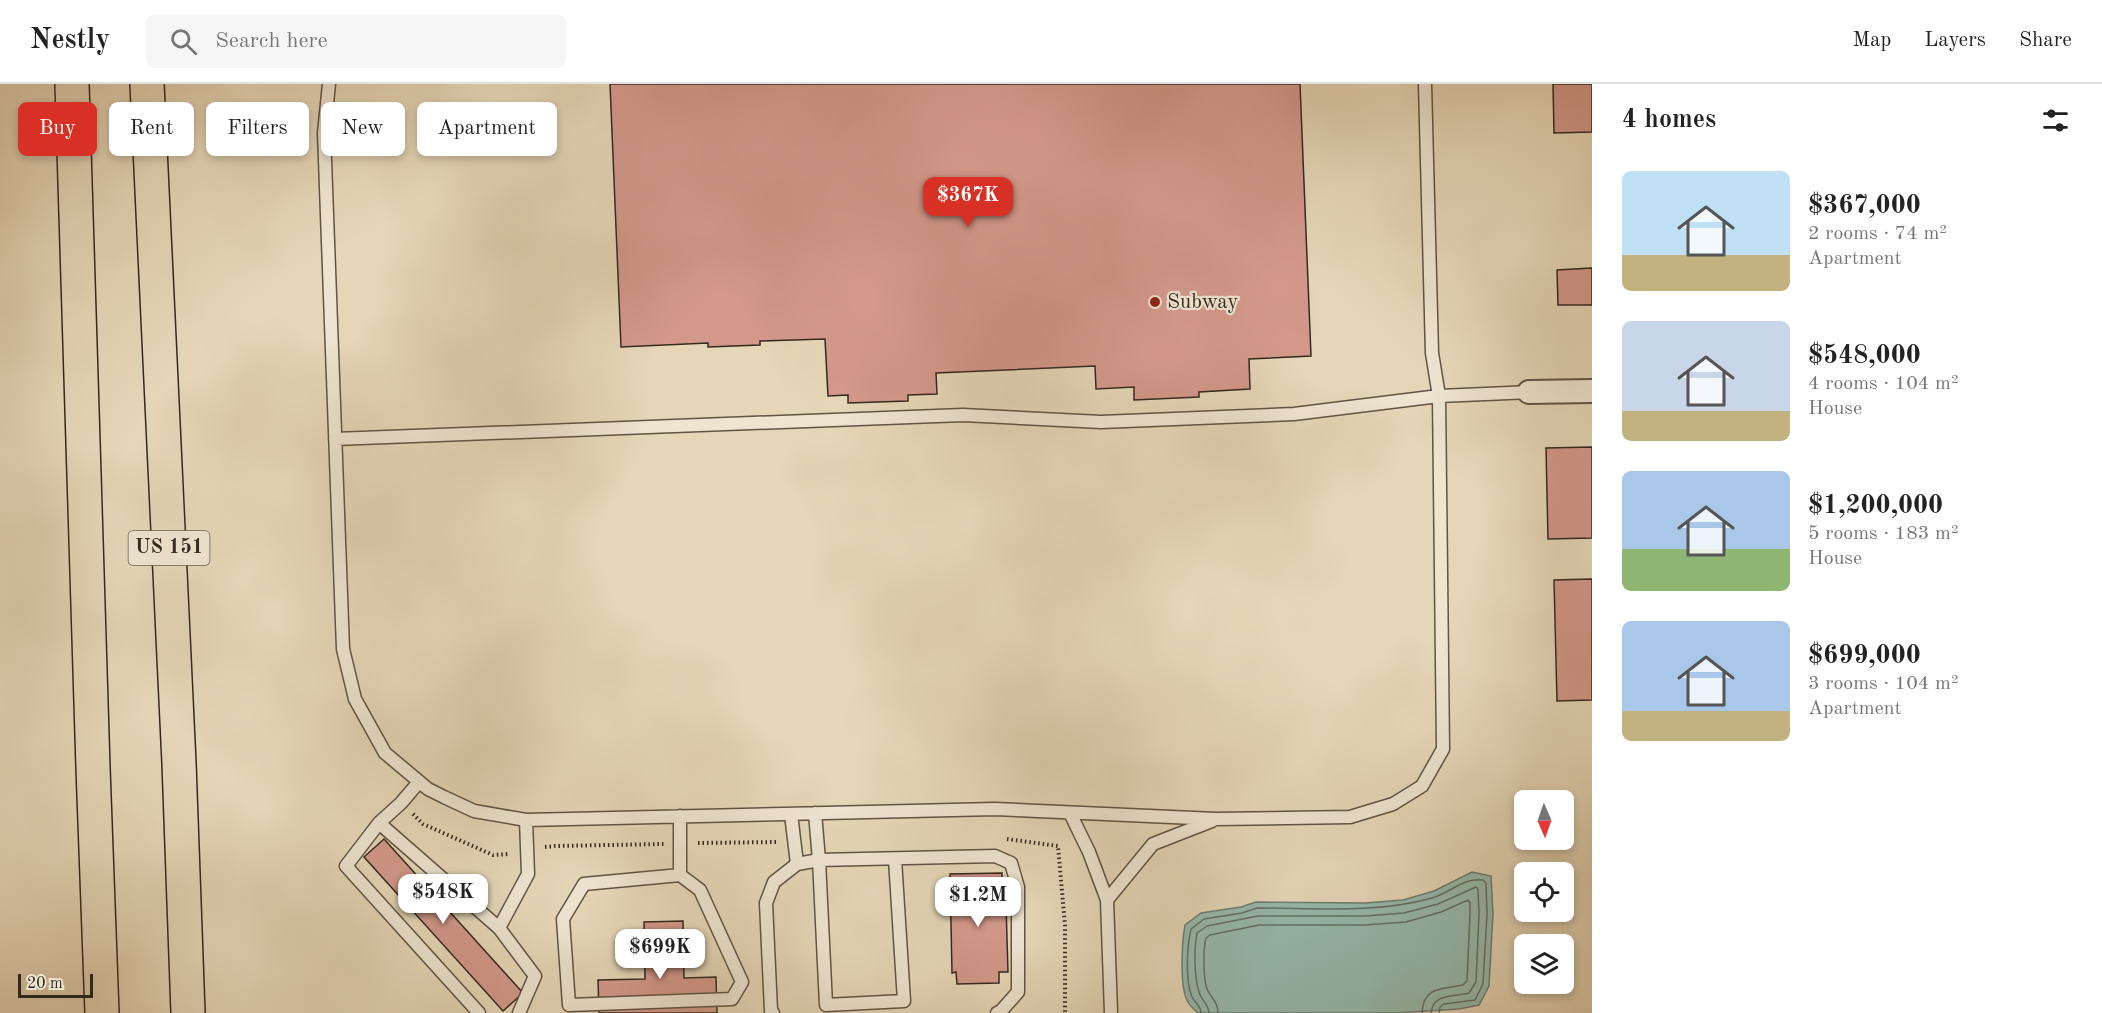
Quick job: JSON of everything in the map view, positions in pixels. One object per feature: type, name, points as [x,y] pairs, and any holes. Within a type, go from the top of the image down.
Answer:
[{"type":"highway","points":[[72,84],[102,1013]]},
{"type":"highway","name":"US 151","points":[[147,84],[179,762],[188,1013]]},
{"type":"street","points":[[1529,392],[1592,391]]},
{"type":"lane","points":[[329,84],[324,133],[343,648],[355,699],[385,753],[428,789],[474,811],[526,820],[995,809],[1216,819],[1350,817],[1393,804],[1422,786],[1443,749],[1439,396],[1432,353],[1425,84]]},
{"type":"lane","points":[[335,439],[963,415],[1101,422],[1294,414],[1439,396],[1529,392]]},
{"type":"lane","points":[[419,782],[379,823],[346,866],[479,1013]]},
{"type":"lane","points":[[815,813],[826,1005],[904,1001],[896,859]]},
{"type":"lane","points":[[1070,813],[1089,852],[1107,900],[1111,1013]]},
{"type":"lane","points":[[791,814],[797,864]]},
{"type":"lane","points":[[680,816],[680,875]]},
{"type":"lane","points":[[1107,900],[1153,844],[1216,819]]},
{"type":"lane","points":[[499,928],[528,874],[526,820]]},
{"type":"lane","points":[[379,823],[499,928],[535,976],[519,1013]]},
{"type":"lane","points":[[773,1013],[771,1011],[766,903],[774,882],[797,864],[819,860],[995,856],[1011,863],[1018,887],[1018,992],[997,1013]]},
{"type":"lane","points":[[680,875],[700,890],[742,982],[732,999],[569,1005],[562,919],[584,884],[680,875]]},
{"type":"water","points":[[1472,872],[1491,876],[1493,914],[1489,986],[1479,1005],[1459,1009],[1397,1013],[1198,1013],[1188,1002],[1182,976],[1185,925],[1201,913],[1241,907],[1256,902],[1365,903],[1403,900],[1434,891]]},
{"type":"building","points":[[610,84],[1300,84],[1311,356],[1249,359],[1250,389],[1199,392],[1199,397],[1134,400],[1134,387],[1096,389],[1095,366],[936,373],[937,394],[908,395],[908,401],[848,403],[848,395],[828,396],[825,339],[760,341],[760,345],[708,347],[708,343],[621,347]]},
{"type":"building","points":[[1553,84],[1592,84],[1592,132],[1554,133]]},
{"type":"building","points":[[1592,268],[1592,305],[1558,305],[1557,270]]},
{"type":"building","points":[[1592,447],[1592,538],[1548,539],[1546,448]]},
{"type":"building","points":[[1592,579],[1592,700],[1557,701],[1554,580]]},
{"type":"building","points":[[384,839],[523,993],[503,1011],[364,857]]},
{"type":"building","points":[[1002,873],[1002,904],[1006,904],[1008,972],[999,972],[999,983],[957,984],[956,972],[952,973],[950,874]]},
{"type":"building","points":[[683,921],[684,978],[716,977],[717,1013],[599,1013],[598,980],[645,979],[644,922]]},
{"type":"place","name":"Subway","points":[[1155,302]]}]
